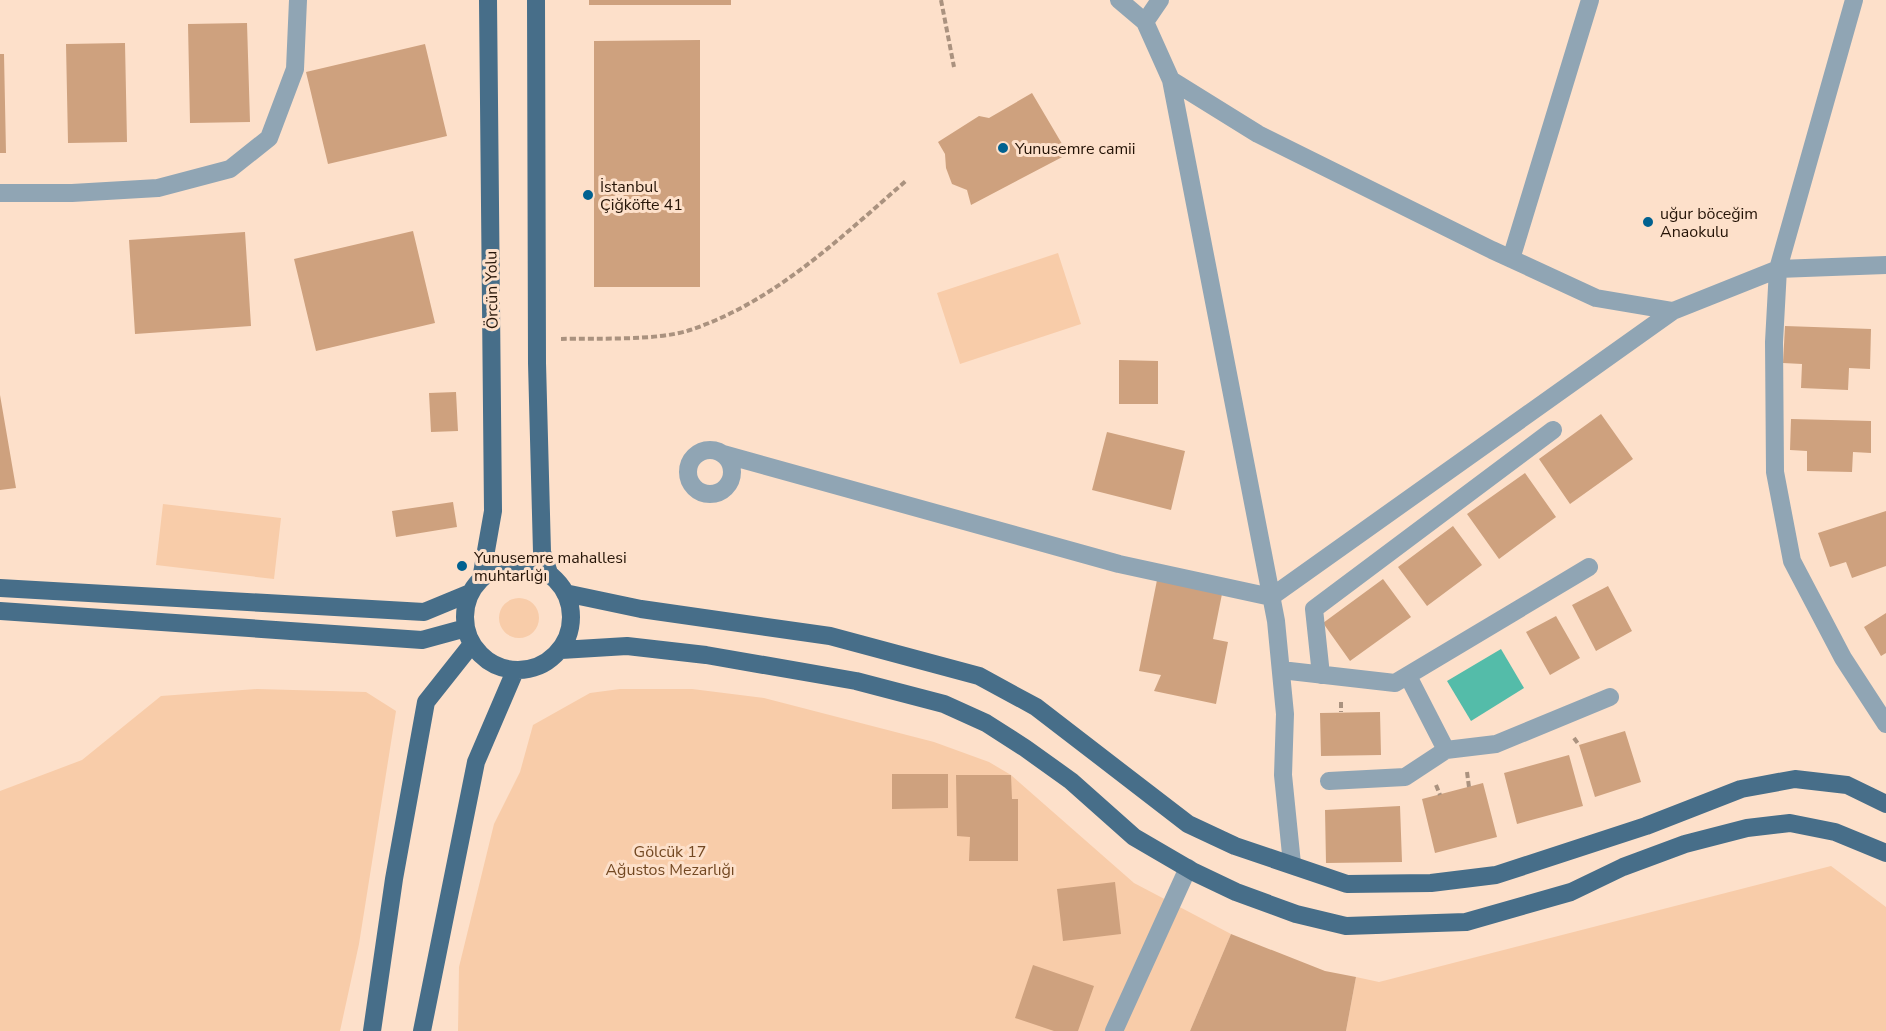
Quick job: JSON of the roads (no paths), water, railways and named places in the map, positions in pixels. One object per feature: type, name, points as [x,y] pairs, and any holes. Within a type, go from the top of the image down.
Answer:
[{"type":"main road","name":"Örcün Yolu","points":[[476,586],[493,511],[488,0]]},
{"type":"main road","points":[[476,586],[466,610],[469,636],[483,658],[498,667],[515,671],[532,669],[548,662],[561,650],[569,634],[572,616],[566,593],[549,573],[542,552],[537,340],[536,0]]},
{"type":"main road","points":[[0,588],[424,612],[476,586],[495,569],[512,564],[530,565],[549,573]]},
{"type":"main road","points":[[566,593],[641,609],[830,636],[979,676],[1036,707],[1188,824],[1235,846],[1347,884],[1431,883],[1496,876],[1646,826],[1741,789],[1795,779],[1846,785],[1886,804]]},
{"type":"main road","points":[[0,611],[422,640],[469,636]]},
{"type":"main road","points":[[372,1031],[394,879],[426,702],[469,636]]},
{"type":"main road","points":[[561,650],[627,646],[706,655],[856,681],[944,704],[986,723],[1025,748],[1071,781],[1134,837],[1188,868],[1236,892],[1296,914],[1346,926],[1466,922],[1571,892],[1623,867],[1685,844],[1747,828],[1790,823],[1835,832],[1886,853]]},
{"type":"main road","points":[[422,1031],[476,762],[515,671]]},
{"type":"street","points":[[0,193],[72,193],[158,188],[230,169],[269,138],[295,69],[298,0]]},
{"type":"street","points":[[1119,0],[1145,22],[1171,80],[1271,597],[1285,714],[1283,776],[1292,864]]},
{"type":"street","points":[[1145,22],[1160,0]]},
{"type":"street","points":[[1511,259],[1590,0]]},
{"type":"street","points":[[1854,0],[1778,269],[1774,342],[1774,472],[1792,561],[1844,658],[1886,724]]},
{"type":"street","points":[[1171,80],[1258,134],[1511,259],[1596,298],[1673,311]]},
{"type":"street","points":[[723,453],[1119,564],[1271,597],[1673,311],[1778,269],[1886,265]]},
{"type":"street","points":[[1321,675],[1314,609],[1553,430]]},
{"type":"street","points":[[1281,670],[1395,683],[1589,567]]},
{"type":"street","points":[[1408,676],[1446,750]]},
{"type":"street","points":[[1329,781],[1405,777],[1446,750],[1496,744],[1610,697]]},
{"type":"street","points":[[1114,1031],[1188,868]]},
{"type":"water","points":[[1501,649],[1524,688],[1471,721],[1447,681]]},
{"type":"place","name":"Yunusemre camii","points":[[1003,148]]},
{"type":"place","name":"İstanbul Çiğköfte 41","points":[[588,195]]},
{"type":"place","name":"uğur böceğim Anaokulu","points":[[1648,222]]},
{"type":"place","name":"Yunusemre mahallesi muhtarlığı","points":[[462,566]]},
{"type":"park label","name":"Gölcük 17 Ağustos Mezarlığı","points":[[670,860]]}]
